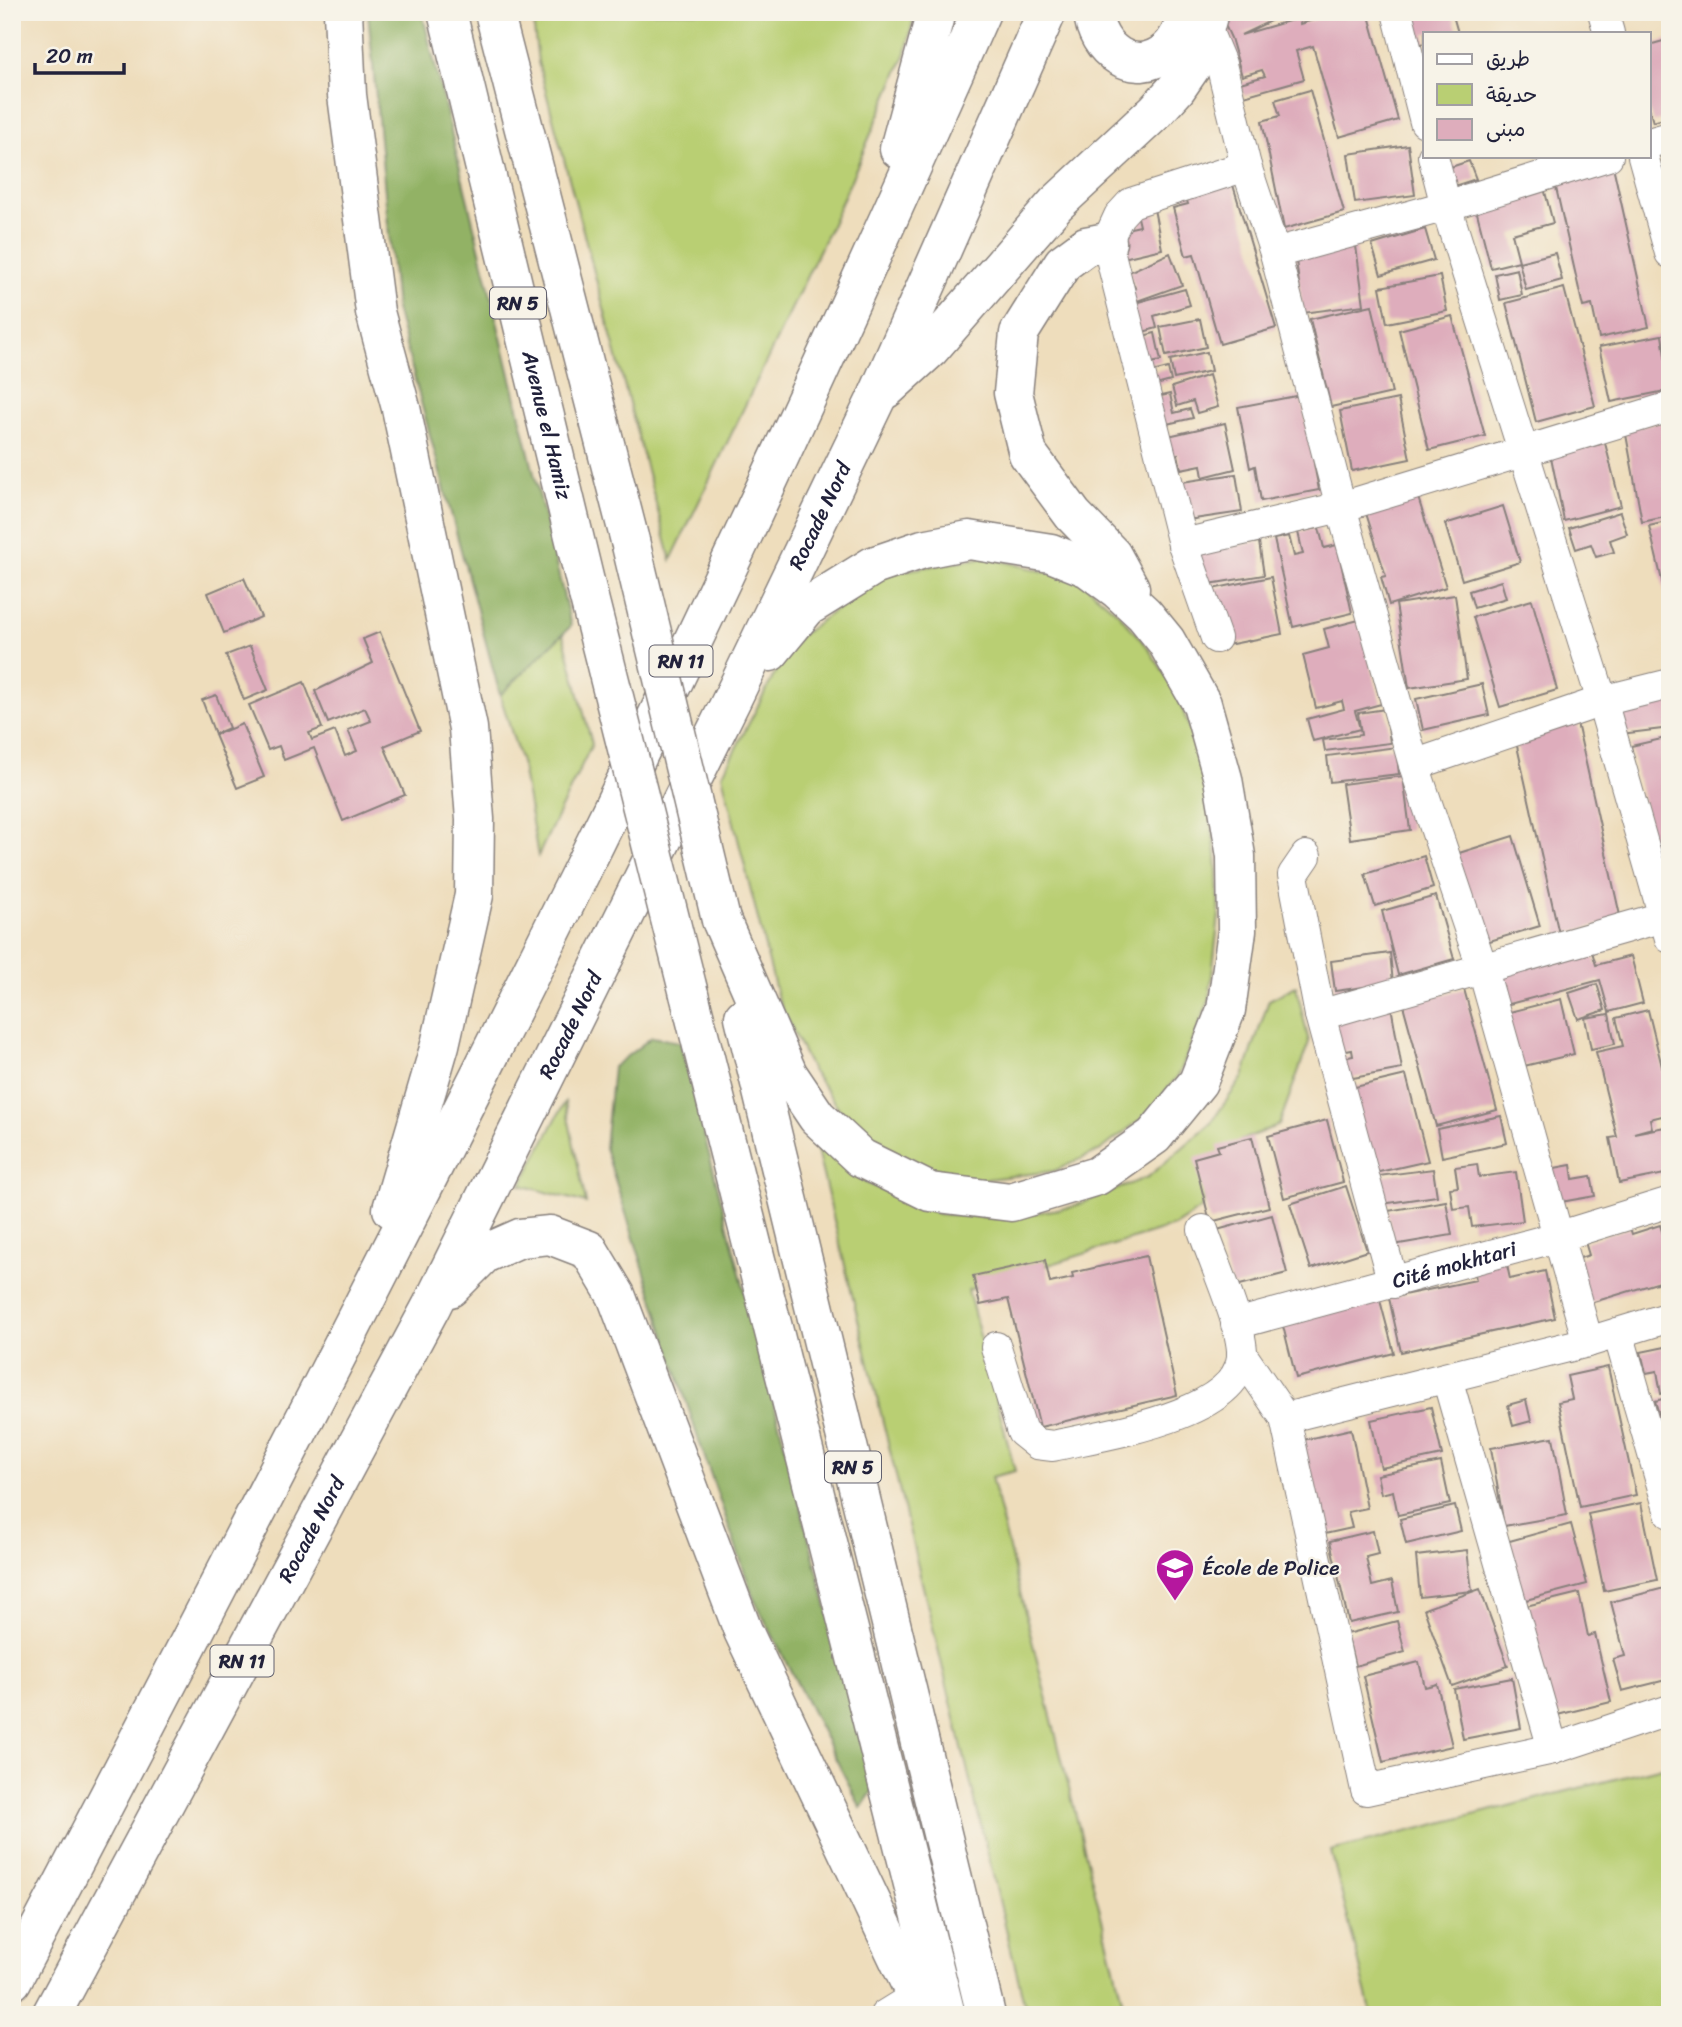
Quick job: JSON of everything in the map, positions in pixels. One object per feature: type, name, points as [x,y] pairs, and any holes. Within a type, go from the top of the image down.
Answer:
[{"type":"highway","points":[[343,12],[347,95],[375,312],[401,408],[468,728],[475,818],[474,895],[440,1045],[365,1302]]},
{"type":"highway","name":"Avenue el Hamiz","points":[[447,12],[688,994],[917,2010]]},
{"type":"highway","points":[[868,266],[936,12]]},
{"type":"highway","name":"RN 11","points":[[12,1981],[365,1302],[583,867],[868,266],[981,12]]},
{"type":"highway","name":"Rocade Nord","points":[[51,2015],[431,1307],[733,697],[877,397],[1047,12]]},
{"type":"highway","points":[[1094,12],[1098,37],[1106,48],[1116,56],[1141,61],[1153,59],[1174,44],[1201,16]]},
{"type":"highway","points":[[877,397],[930,349],[1056,204],[1176,89],[1196,60],[1201,16]]},
{"type":"highway","name":"RN 5","points":[[497,17],[630,541],[986,2015]]},
{"type":"highway","points":[[720,920],[788,1074],[817,1117],[861,1158],[930,1192],[1011,1202],[1097,1176],[1154,1136],[1198,1082],[1226,1010],[1237,931],[1236,856],[1223,779],[1202,704],[1166,641],[1144,614],[1112,555],[1073,514],[1028,454],[1013,393],[1019,333],[1063,263],[1086,246],[1107,242]]},
{"type":"highway","points":[[733,697],[807,607],[873,566],[946,544],[969,540],[1051,553],[1088,568],[1144,614]]},
{"type":"highway","points":[[431,1307],[484,1254],[520,1238],[550,1235],[589,1250],[616,1295],[743,1631],[917,2010]]},
{"type":"street","points":[[1397,12],[1423,114]]},
{"type":"street","points":[[1603,12],[1609,32]]},
{"type":"street","points":[[1201,16],[1220,64],[1246,166],[1275,253],[1341,508],[1414,765],[1483,970],[1588,1342]]},
{"type":"street","points":[[1650,143],[1670,137]]},
{"type":"street","points":[[1320,1015],[1668,923],[1602,701],[1446,206],[1434,158]]},
{"type":"street","points":[[1275,253],[1446,206],[1602,158]]},
{"type":"street","points":[[1644,158],[1670,253]]},
{"type":"street","points":[[1216,638],[1184,544],[1107,242],[1119,216],[1131,203],[1246,166]]},
{"type":"street","points":[[1184,544],[1341,508],[1670,407]]},
{"type":"street","points":[[1414,765],[1602,701],[1670,684]]},
{"type":"street","points":[[1306,856],[1293,874],[1320,1015],[1393,1283]]},
{"type":"street","name":"Cité mokhtari","points":[[1236,1324],[1557,1237],[1670,1202]]},
{"type":"street","points":[[996,1347],[1022,1432],[1037,1444],[1054,1446],[1166,1419],[1198,1406],[1221,1391],[1238,1374],[1242,1355],[1236,1324],[1203,1230]]},
{"type":"street","points":[[1285,1418],[1588,1342],[1670,1317]]},
{"type":"street","points":[[1618,1333],[1670,1513]]},
{"type":"street","points":[[1242,1355],[1285,1418],[1366,1790],[1553,1749],[1670,1710]]},
{"type":"street","points":[[1447,1378],[1553,1749]]},
{"type":"green space","points":[[368,12],[422,12],[571,626],[500,695],[396,309]]},
{"type":"green space","points":[[532,12],[915,12],[906,53],[831,226],[671,560],[538,62]]},
{"type":"green space","points":[[986,557],[1081,581],[1118,613],[1146,645],[1175,689],[1202,763],[1216,854],[1219,915],[1209,1001],[1179,1075],[1145,1116],[1101,1150],[1054,1171],[980,1180],[906,1162],[850,1124],[811,1069],[778,999],[722,775],[784,656],[800,636],[884,574]]},
{"type":"green space","points":[[563,634],[592,744],[538,856],[522,766],[500,695]]},
{"type":"green space","points":[[1296,986],[1309,1042],[1279,1125],[1245,1138],[1224,1151],[1211,1172],[1202,1208],[1174,1226],[968,1290],[1015,1471],[991,1477],[1126,2015],[1027,2015],[814,1138],[866,1183],[939,1214],[1001,1218],[1072,1207],[1148,1177],[1210,1124],[1243,1077],[1269,1000]]},
{"type":"green space","points":[[652,1037],[680,1042],[874,1789],[861,1808],[754,1599],[697,1435],[605,1148],[613,1067]]},
{"type":"green space","points":[[565,1102],[586,1203],[521,1185]]},
{"type":"green space","points":[[1670,1765],[1670,2015],[1372,2015],[1331,1851]]},
{"type":"building","points":[[1219,12],[1289,12],[1241,35],[1299,18],[1300,24],[1340,12],[1368,12],[1398,120],[1339,137],[1313,46],[1296,51],[1304,79],[1244,96],[1240,83],[1265,76],[1262,70],[1242,76],[1231,38]]},
{"type":"building","points":[[1409,12],[1452,12],[1458,32],[1423,32],[1423,44],[1418,45]]},
{"type":"building","points":[[1670,39],[1670,117],[1653,122],[1650,112],[1650,45]]},
{"type":"building","points":[[1310,90],[1344,212],[1284,229],[1262,121],[1280,116],[1275,100]]},
{"type":"building","points":[[1408,145],[1415,195],[1355,203],[1348,154]]},
{"type":"building","points":[[1469,161],[1476,179],[1451,187],[1445,169]]},
{"type":"building","points":[[1613,166],[1649,327],[1599,338],[1592,305],[1583,307],[1554,179]]},
{"type":"building","points":[[1230,175],[1276,328],[1220,344],[1194,254],[1186,256],[1173,208],[1188,204],[1183,188]]},
{"type":"building","points":[[1543,184],[1553,223],[1512,234],[1519,261],[1491,268],[1474,201]]},
{"type":"building","points":[[1154,209],[1162,249],[1123,258],[1117,231],[1140,226],[1137,213]]},
{"type":"building","points":[[1425,229],[1434,260],[1381,275],[1372,245]]},
{"type":"building","points":[[1356,246],[1364,305],[1303,313],[1295,253]]},
{"type":"building","points":[[1170,253],[1182,285],[1126,305],[1121,293],[1135,288],[1129,272]]},
{"type":"building","points":[[1555,253],[1562,280],[1526,290],[1519,262]]},
{"type":"building","points":[[1517,269],[1522,295],[1500,300],[1495,274]]},
{"type":"building","points":[[1440,276],[1447,311],[1387,323],[1380,287]]},
{"type":"building","points":[[1564,288],[1595,406],[1536,422],[1506,303]]},
{"type":"building","points":[[1185,289],[1190,305],[1154,316],[1157,328],[1132,335],[1124,306]]},
{"type":"building","points":[[1372,305],[1392,393],[1331,407],[1310,319]]},
{"type":"building","points":[[1452,316],[1485,436],[1429,450],[1399,330]]},
{"type":"building","points":[[1200,319],[1206,347],[1166,356],[1160,327]]},
{"type":"building","points":[[1155,333],[1161,361],[1140,365],[1134,338]]},
{"type":"building","points":[[1662,335],[1670,390],[1611,402],[1599,347]]},
{"type":"building","points":[[1207,352],[1211,371],[1174,379],[1170,360]]},
{"type":"building","points":[[1168,368],[1171,381],[1152,386],[1148,373]]},
{"type":"building","points":[[1209,375],[1218,407],[1197,413],[1193,401],[1177,406],[1172,387]]},
{"type":"building","points":[[1170,394],[1174,413],[1190,409],[1193,418],[1158,426],[1152,398]]},
{"type":"building","points":[[1301,395],[1319,490],[1261,501],[1255,466],[1250,468],[1238,407]]},
{"type":"building","points":[[1398,399],[1410,459],[1352,471],[1340,411]]},
{"type":"building","points":[[1670,421],[1670,516],[1642,522],[1625,429]]},
{"type":"building","points":[[1225,423],[1235,469],[1203,477],[1201,465],[1181,469],[1178,454],[1169,456],[1164,437]]},
{"type":"building","points":[[1605,443],[1621,506],[1564,521],[1551,457]]},
{"type":"building","points":[[1236,474],[1242,512],[1187,520],[1182,482]]},
{"type":"building","points":[[1416,491],[1446,587],[1389,605],[1381,577],[1386,576],[1364,507]]},
{"type":"building","points":[[1503,506],[1520,562],[1462,580],[1445,524]]},
{"type":"building","points":[[1620,512],[1627,534],[1610,540],[1614,552],[1596,557],[1591,544],[1576,549],[1569,528]]},
{"type":"building","points":[[1670,521],[1670,609],[1669,610],[1649,526]]},
{"type":"building","points":[[1319,528],[1324,548],[1337,545],[1352,613],[1293,627],[1274,539],[1289,536],[1294,556],[1303,554],[1298,532]]},
{"type":"building","points":[[1259,542],[1264,575],[1203,585],[1197,552]]},
{"type":"building","points":[[1271,577],[1282,634],[1222,646],[1207,590]]},
{"type":"building","points":[[244,578],[261,617],[224,633],[208,593]]},
{"type":"building","points":[[1501,581],[1506,598],[1474,608],[1469,591]]},
{"type":"building","points":[[1455,595],[1467,679],[1409,688],[1396,604]]},
{"type":"building","points":[[1532,600],[1557,690],[1500,707],[1473,617]]},
{"type":"building","points":[[1359,620],[1381,704],[1355,711],[1360,729],[1313,741],[1307,719],[1344,709],[1342,701],[1316,708],[1303,655],[1329,648],[1324,629]]},
{"type":"building","points":[[380,632],[420,731],[384,746],[405,795],[343,821],[314,748],[284,760],[279,746],[268,750],[249,705],[304,682],[322,728],[309,733],[312,740],[335,731],[345,756],[357,751],[348,730],[371,721],[365,708],[328,723],[315,691],[373,663],[363,639]]},
{"type":"building","points":[[250,646],[268,690],[244,700],[226,655]]},
{"type":"building","points":[[1482,684],[1489,715],[1423,730],[1416,699]]},
{"type":"building","points":[[216,695],[229,728],[215,734],[202,700]]},
{"type":"building","points":[[1670,699],[1670,728],[1621,734],[1618,706]]},
{"type":"building","points":[[1386,709],[1390,743],[1325,751],[1323,740],[1361,735],[1358,713]]},
{"type":"building","points":[[1577,723],[1621,920],[1559,934],[1515,737]]},
{"type":"building","points":[[242,724],[264,777],[237,788],[215,735]]},
{"type":"building","points":[[1670,737],[1670,890],[1656,861],[1631,746]]},
{"type":"building","points":[[1396,747],[1399,774],[1330,782],[1327,756]]},
{"type":"building","points":[[1403,776],[1410,830],[1350,839],[1342,784]]},
{"type":"building","points":[[1513,836],[1540,926],[1483,943],[1456,854]]},
{"type":"building","points":[[1424,856],[1433,888],[1375,906],[1365,874]]},
{"type":"building","points":[[1436,896],[1454,959],[1398,975],[1382,911]]},
{"type":"building","points":[[1590,945],[1596,965],[1631,956],[1643,1003],[1609,1012],[1600,980],[1498,1007],[1489,971]]},
{"type":"building","points":[[1390,953],[1393,983],[1335,991],[1331,961]]},
{"type":"building","points":[[1597,984],[1605,1010],[1578,1019],[1569,993]]},
{"type":"building","points":[[1464,989],[1497,1110],[1436,1126],[1403,1005]]},
{"type":"building","points":[[1561,999],[1574,1054],[1520,1067],[1506,1013]]},
{"type":"building","points":[[1391,1006],[1402,1069],[1342,1080],[1339,1059],[1353,1056],[1352,1050],[1335,1053],[1328,1018]]},
{"type":"building","points":[[1648,1010],[1670,1099],[1670,1114],[1650,1119],[1652,1128],[1634,1133],[1670,1126],[1670,1173],[1619,1183],[1610,1138],[1617,1137],[1596,1052],[1623,1046],[1616,1018]]},
{"type":"building","points":[[1609,1014],[1615,1044],[1591,1049],[1585,1018]]},
{"type":"building","points":[[1406,1075],[1428,1161],[1370,1174],[1351,1088]]},
{"type":"building","points":[[1501,1116],[1507,1143],[1442,1157],[1437,1129]]},
{"type":"building","points":[[1327,1120],[1343,1182],[1284,1198],[1268,1136]]},
{"type":"building","points":[[1252,1137],[1269,1207],[1210,1222],[1194,1158],[1219,1151],[1217,1146]]},
{"type":"building","points":[[1477,1164],[1479,1177],[1516,1172],[1523,1221],[1472,1227],[1469,1207],[1453,1209],[1450,1188],[1458,1187],[1455,1167]]},
{"type":"building","points":[[1571,1165],[1573,1179],[1591,1176],[1595,1196],[1555,1203],[1549,1169]]},
{"type":"building","points":[[1433,1169],[1437,1196],[1381,1204],[1378,1176]]},
{"type":"building","points":[[1346,1186],[1367,1251],[1311,1269],[1290,1204]]},
{"type":"building","points":[[1446,1201],[1452,1235],[1393,1245],[1388,1211]]},
{"type":"building","points":[[1272,1215],[1287,1273],[1232,1287],[1217,1230]]},
{"type":"building","points":[[1660,1225],[1670,1256],[1670,1279],[1587,1304],[1574,1260],[1589,1255],[1585,1242],[1630,1228],[1632,1234]]},
{"type":"building","points":[[1146,1256],[1177,1395],[1040,1427],[1008,1299],[980,1305],[973,1276],[1045,1260],[1050,1283],[1073,1278],[1072,1273]]},
{"type":"building","points":[[1505,1256],[1510,1279],[1545,1271],[1555,1318],[1401,1352],[1389,1298],[1476,1280],[1473,1263]]},
{"type":"building","points":[[1377,1289],[1394,1353],[1296,1378],[1282,1322]]},
{"type":"building","points":[[1670,1346],[1670,1392],[1661,1394],[1657,1371],[1646,1373],[1641,1352]]},
{"type":"building","points":[[1608,1367],[1636,1495],[1580,1507],[1558,1402],[1572,1399],[1567,1376]]},
{"type":"building","points":[[1670,1397],[1670,1435],[1666,1436],[1655,1401]]},
{"type":"building","points":[[1526,1400],[1531,1421],[1513,1426],[1508,1405]]},
{"type":"building","points":[[1431,1407],[1442,1455],[1381,1468],[1371,1420]]},
{"type":"building","points":[[1351,1429],[1367,1508],[1348,1512],[1352,1528],[1320,1535],[1299,1441]]},
{"type":"building","points":[[1553,1437],[1567,1515],[1504,1526],[1491,1448]]},
{"type":"building","points":[[1441,1462],[1450,1504],[1398,1515],[1393,1491],[1381,1494],[1377,1475]]},
{"type":"building","points":[[1641,1503],[1657,1580],[1604,1591],[1588,1514]]},
{"type":"building","points":[[1455,1506],[1461,1531],[1406,1544],[1400,1519]]},
{"type":"building","points":[[1571,1524],[1587,1584],[1522,1601],[1506,1542]]},
{"type":"building","points":[[1373,1531],[1378,1554],[1366,1557],[1372,1586],[1392,1581],[1398,1612],[1349,1623],[1330,1541]]},
{"type":"building","points":[[1467,1550],[1472,1591],[1420,1597],[1416,1556]]},
{"type":"building","points":[[1668,1587],[1670,1679],[1622,1691],[1613,1659],[1625,1656],[1611,1602]]},
{"type":"building","points":[[1480,1589],[1508,1666],[1452,1686],[1424,1609]]},
{"type":"building","points":[[1579,1593],[1588,1636],[1595,1634],[1611,1702],[1553,1716],[1526,1606]]},
{"type":"building","points":[[1397,1621],[1405,1652],[1355,1666],[1347,1634]]},
{"type":"building","points":[[1419,1662],[1425,1687],[1437,1684],[1452,1746],[1383,1762],[1363,1676]]},
{"type":"building","points":[[1512,1678],[1521,1728],[1463,1739],[1454,1689]]},
{"type":"place","name":"École de Police","points":[[1175,1602]]}]
